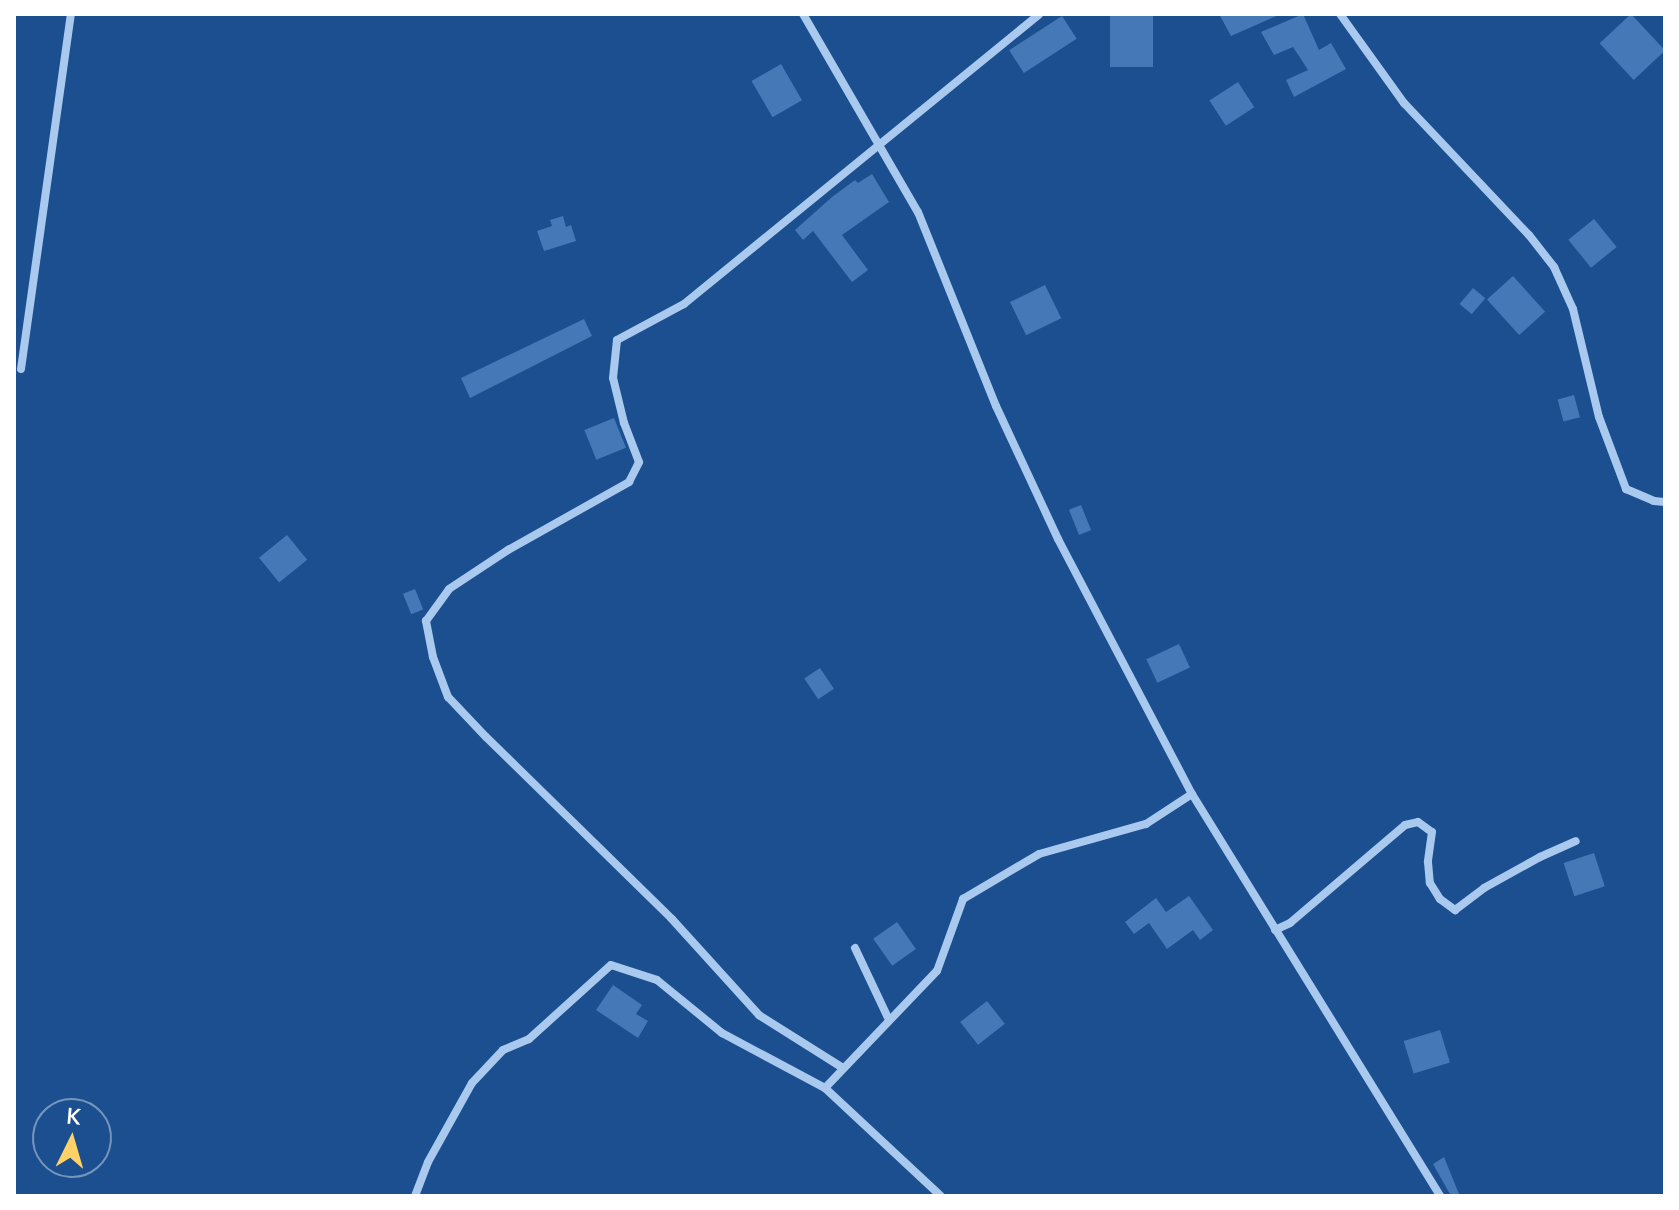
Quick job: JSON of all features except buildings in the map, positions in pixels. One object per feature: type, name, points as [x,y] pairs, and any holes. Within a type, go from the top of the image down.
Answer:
[{"type":"street","points":[[21,369],[71,14]]},
{"type":"street","points":[[803,14],[918,212],[996,406],[1058,539],[1192,794],[1440,1196]]},
{"type":"street","points":[[843,1068],[759,1015],[672,919],[448,697],[433,657],[426,621],[449,589],[508,550],[629,482],[639,462],[624,423],[613,378],[617,340],[684,304],[1039,14]]},
{"type":"street","points":[[1340,14],[1404,103],[1529,235],[1554,267],[1573,309],[1599,417],[1626,489],[1665,502]]},
{"type":"street","points":[[825,1088],[937,971],[963,899],[1039,854],[1146,824],[1192,794]]},
{"type":"street","points":[[1275,930],[1290,923],[1405,825],[1418,822],[1432,832],[1428,862],[1430,883],[1440,899],[1455,910],[1484,888],[1576,841]]},
{"type":"street","points":[[855,948],[889,1020]]},
{"type":"street","points":[[415,1196],[428,1162],[472,1083],[503,1050],[529,1039],[611,965],[657,980],[722,1033],[825,1088],[941,1196]]}]
